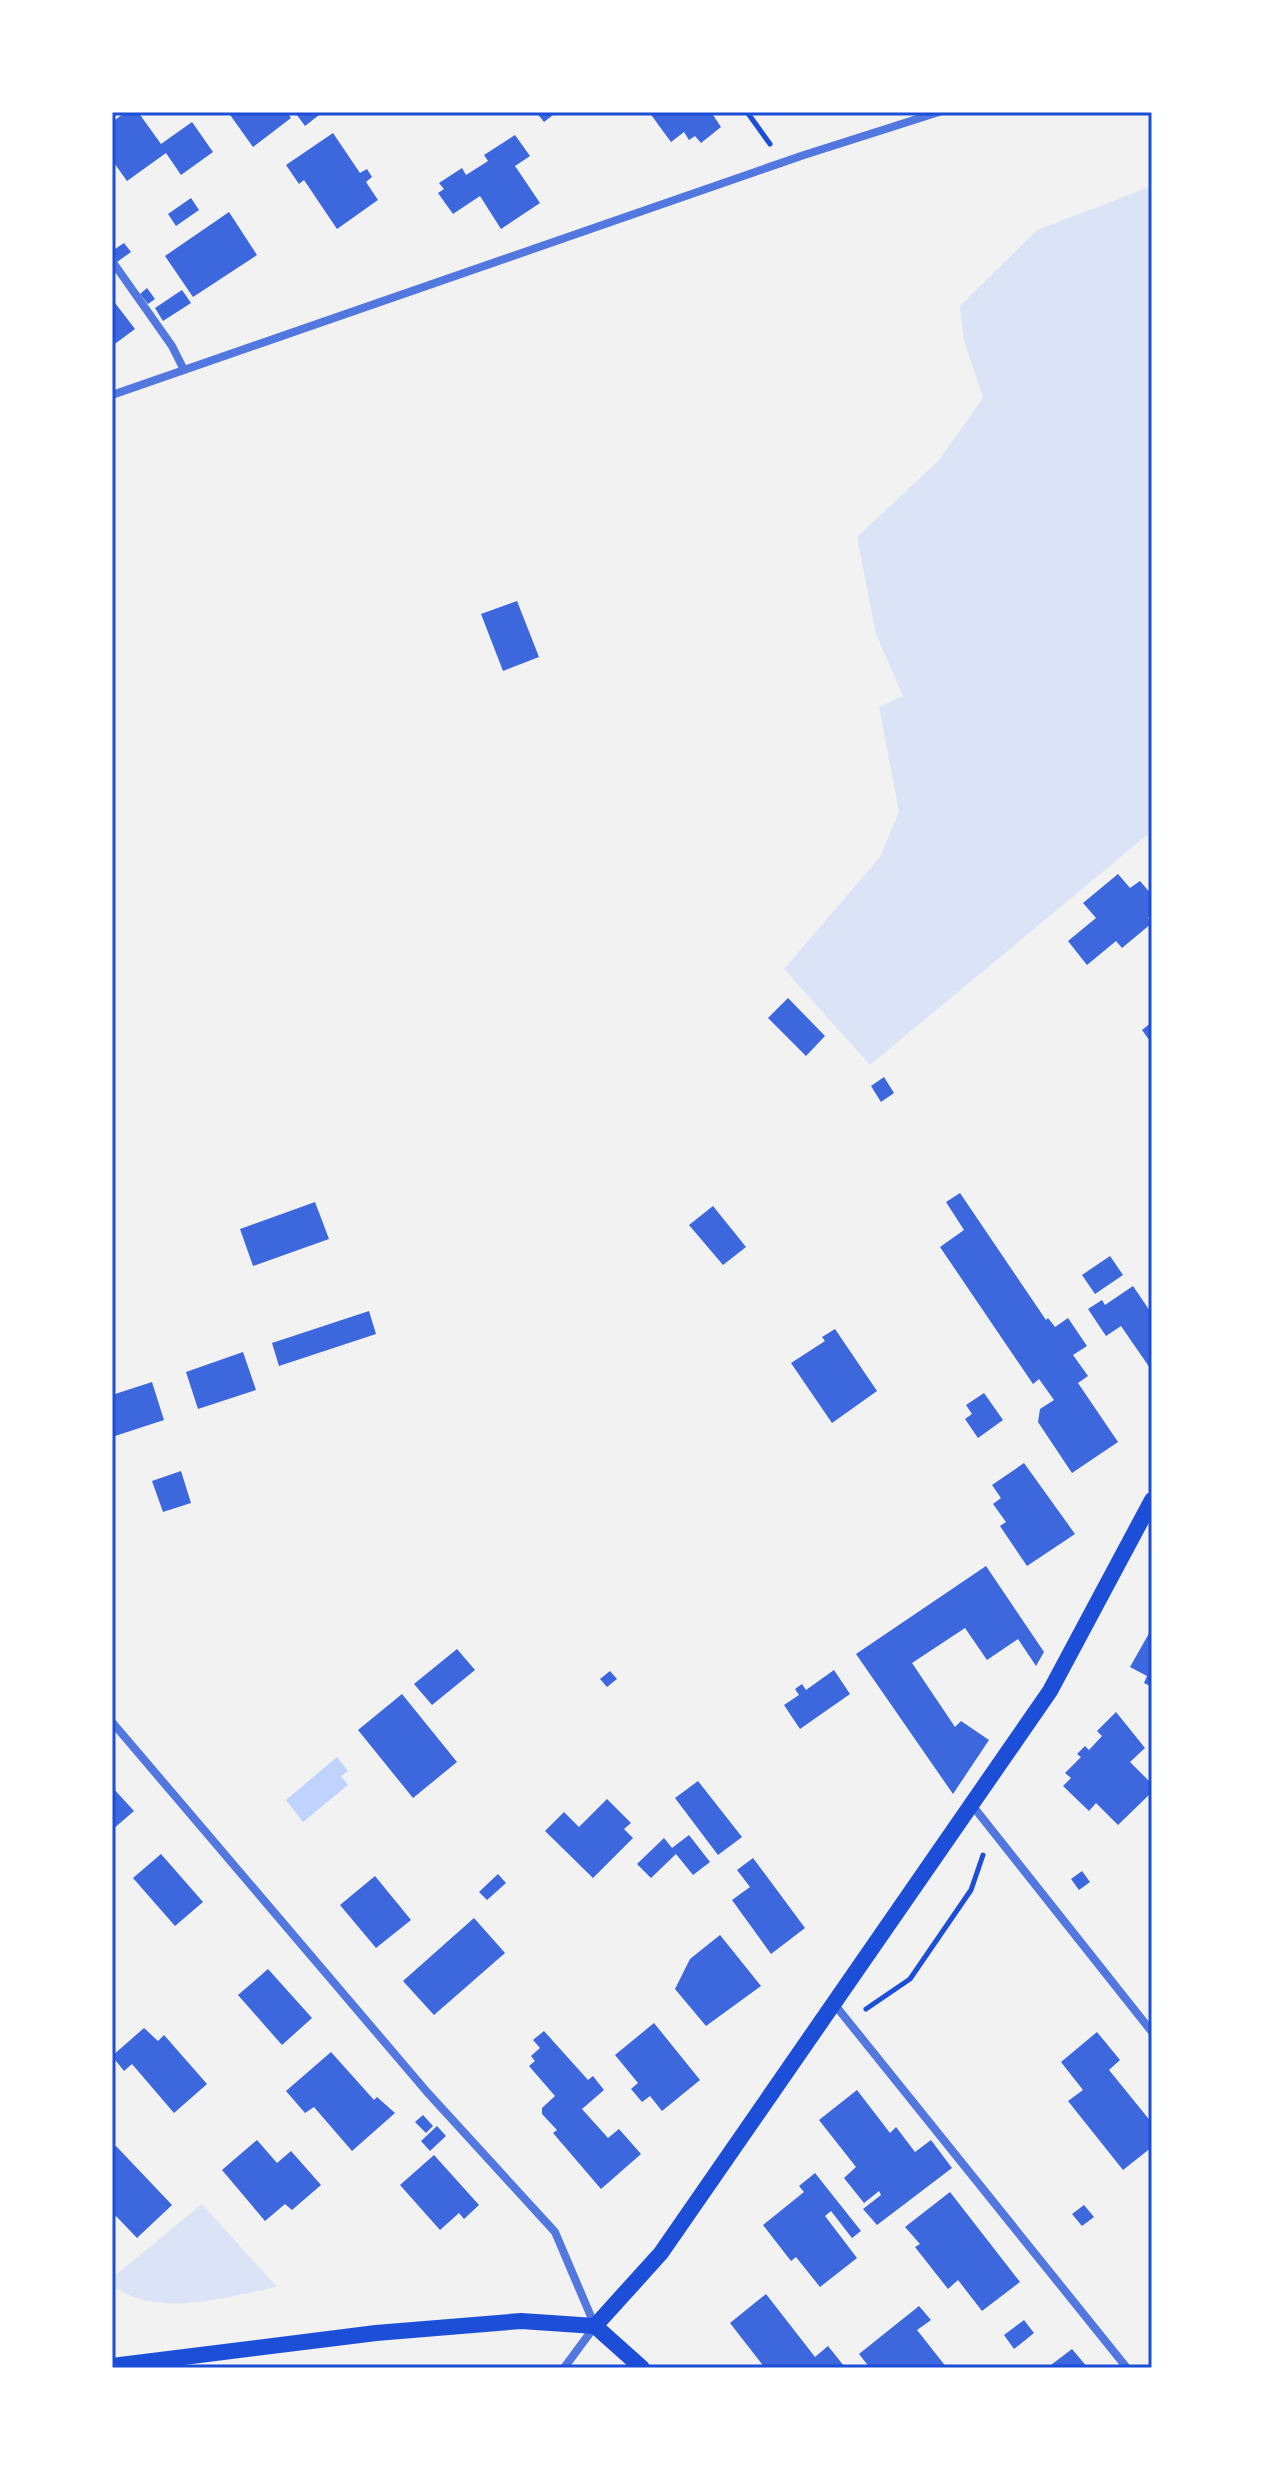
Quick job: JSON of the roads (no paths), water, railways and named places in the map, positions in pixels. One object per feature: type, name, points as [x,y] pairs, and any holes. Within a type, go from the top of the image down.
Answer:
[{"type":"main road","points":[[595,2326],[661,2253],[1050,1691],[1152,1500]]},
{"type":"main road","points":[[112,2366],[376,2333],[521,2321],[595,2326],[642,2368]]},
{"type":"street","points":[[112,395],[939,112]]},
{"type":"street","points":[[112,261],[172,346],[184,370]]},
{"type":"street","points":[[112,1722],[427,2092],[555,2232],[595,2326],[564,2368]]},
{"type":"street","points":[[972,1805],[1152,2032]]},
{"type":"street","points":[[835,2005],[1127,2368]]},
{"type":"street","points":[[1144,2022],[1152,2016]]},
{"type":"water","points":[[337,1757],[348,1771],[341,1776],[348,1785],[303,1822],[286,1800]]}]
